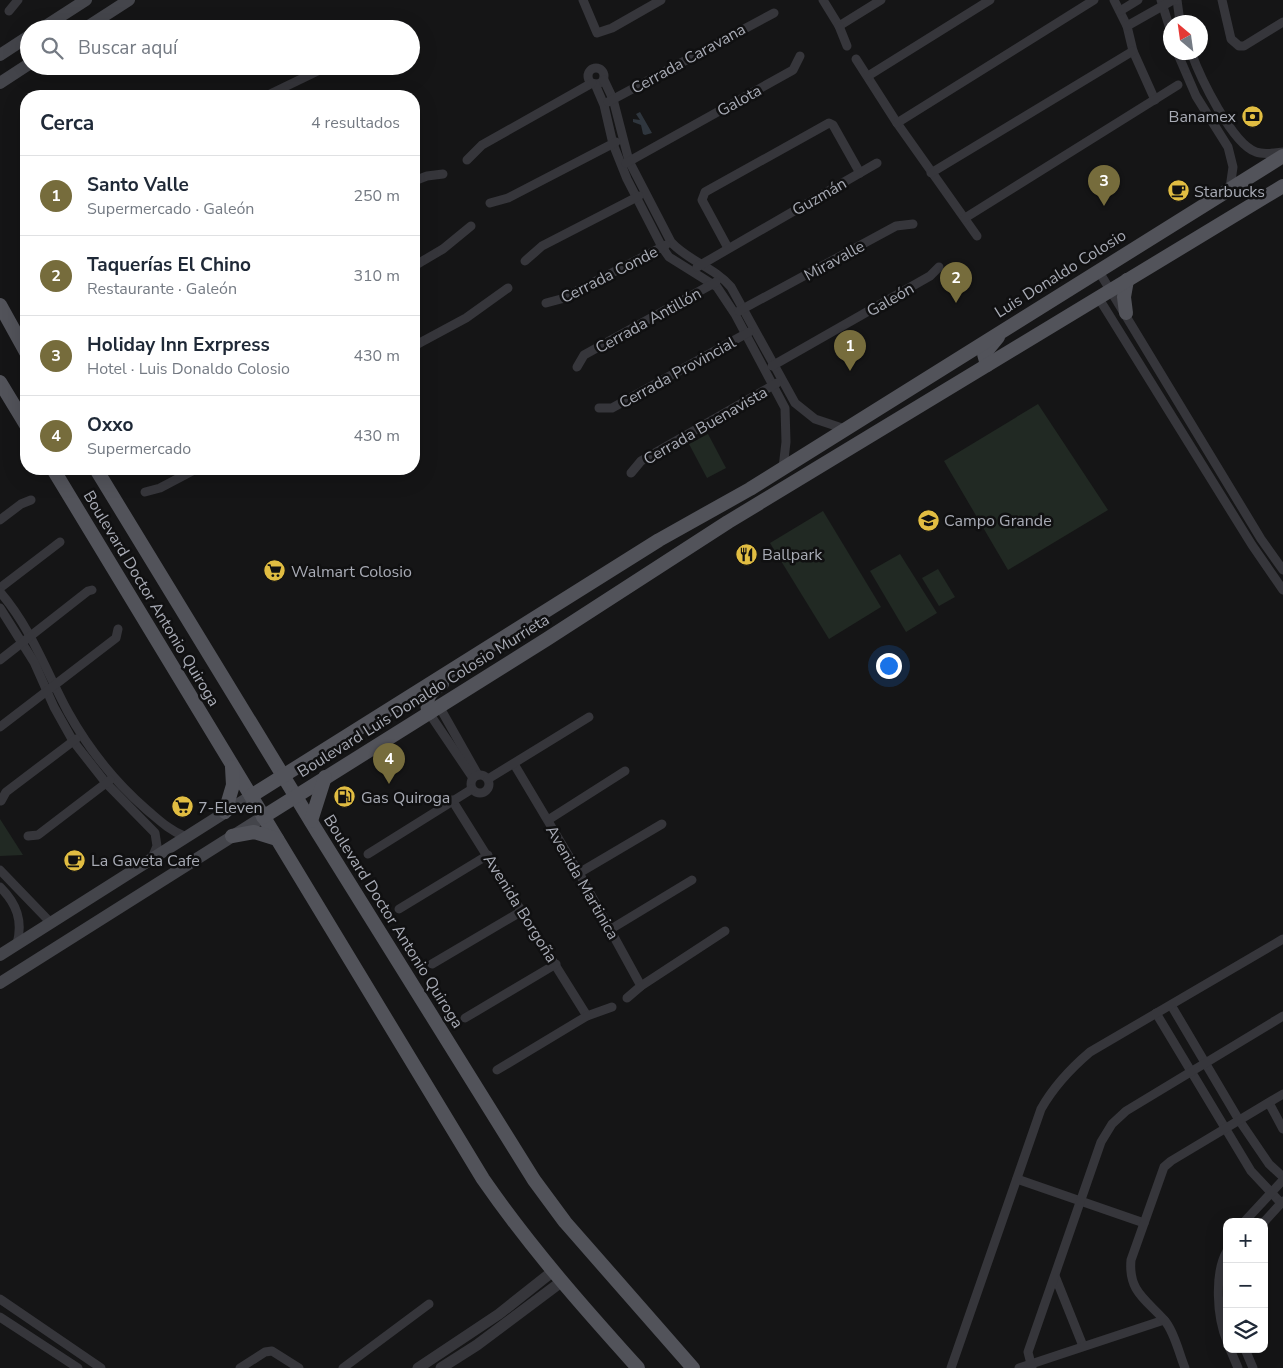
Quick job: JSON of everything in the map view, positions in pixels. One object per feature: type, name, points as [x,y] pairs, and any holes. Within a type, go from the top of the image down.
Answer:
[{"type":"main road","points":[[55,20],[86,0]]},
{"type":"main road","points":[[98,20],[129,0]]},
{"type":"main road","points":[[0,55],[20,42]]},
{"type":"main road","points":[[0,83],[20,70]]},
{"type":"main road","name":"Luis Donaldo Colosio","points":[[851,426],[959,356],[1283,154]]},
{"type":"main road","points":[[947,390],[1283,186]]},
{"type":"main road","points":[[1126,313],[1124,297],[1127,280]]},
{"type":"main road","points":[[0,305],[20,341]]},
{"type":"main road","points":[[988,365],[984,354],[1002,330]]},
{"type":"main road","points":[[947,390],[963,370],[959,356]]},
{"type":"main road","points":[[0,382],[20,415]]},
{"type":"main road","name":"Boulevard Luis Donaldo Colosio Murrieta","points":[[0,983],[324,777],[562,629],[728,522],[947,390]]},
{"type":"main road","name":"Boulevard Luis Donaldo Colosio Murrieta","points":[[2,956],[17,944],[184,836],[488,649],[659,540],[734,498],[851,426]]},
{"type":"main road","name":"Boulevard Doctor Antonio Quiroga","points":[[57,475],[483,1179],[515,1226],[552,1272],[638,1368]]},
{"type":"main road","name":"Boulevard Doctor Antonio Quiroga","points":[[100,475],[295,796],[534,1180],[565,1222],[693,1368]]},
{"type":"main road","points":[[728,522],[736,510],[734,498]]},
{"type":"main road","points":[[562,629],[557,618],[559,612],[575,594]]},
{"type":"main road","points":[[434,710],[426,706],[431,692],[482,657],[488,649]]},
{"type":"main road","points":[[269,751],[290,761],[314,757]]},
{"type":"main road","points":[[225,812],[233,785],[232,764]]},
{"type":"main road","points":[[311,821],[324,777]]},
{"type":"main road","points":[[232,836],[254,832],[277,840]]},
{"type":"street","points":[[10,11],[18,0]]},
{"type":"street","points":[[583,0],[597,33],[612,28],[661,0]]},
{"type":"street","points":[[823,0],[839,26],[847,46]]},
{"type":"street","points":[[839,26],[881,0]]},
{"type":"street","points":[[868,76],[990,0]]},
{"type":"street","points":[[897,123],[1094,0]]},
{"type":"street","points":[[1114,0],[1128,26],[1133,51],[1155,100]]},
{"type":"street","points":[[1120,11],[1138,0]]},
{"type":"street","points":[[1128,26],[1162,3],[1175,0],[1178,15]]},
{"type":"street","points":[[1222,0],[1231,39],[1239,46],[1244,46],[1283,22]]},
{"type":"street","points":[[1162,3],[1166,15]]},
{"type":"street","name":"Cerrada Caravana","points":[[604,105],[774,13]]},
{"type":"street","points":[[931,173],[1133,51]]},
{"type":"street","name":"Galota","points":[[625,164],[793,70],[800,56]]},
{"type":"street","points":[[856,59],[897,123],[976,236]]},
{"type":"street","points":[[1180,60],[1188,80],[1228,147],[1233,167],[1230,188]]},
{"type":"street","points":[[1194,60],[1199,74],[1243,146],[1263,154],[1283,154]]},
{"type":"street","points":[[1188,80],[1199,74]]},
{"type":"street","points":[[278,90],[309,75]]},
{"type":"street","points":[[597,83],[612,99],[623,139],[625,164],[636,198],[662,248],[669,258],[714,284],[720,290],[735,314],[785,408],[786,442],[783,468]]},
{"type":"street","points":[[597,83],[613,144],[645,193],[671,242],[680,252],[722,277],[744,309],[795,403],[815,419],[851,426]]},
{"type":"street","points":[[467,160],[482,145],[597,83]]},
{"type":"street","points":[[965,218],[1178,85]]},
{"type":"street","name":"Guzmán","points":[[829,123],[833,125],[860,172],[728,248],[702,200],[705,192],[829,123]]},
{"type":"street","points":[[490,203],[508,198],[623,139]]},
{"type":"street","points":[[860,172],[877,164]]},
{"type":"street","points":[[420,179],[443,174]]},
{"type":"street","points":[[526,262],[542,246],[645,193]]},
{"type":"street","name":"Miravalle","points":[[735,314],[896,226],[912,224]]},
{"type":"street","points":[[420,262],[443,249],[471,226]]},
{"type":"street","name":"Cerrada Conde","points":[[546,303],[561,299],[671,242]]},
{"type":"street","points":[[692,271],[700,264],[728,248]]},
{"type":"street","name":"Galeón","points":[[765,370],[930,276],[939,267]]},
{"type":"street","points":[[1098,270],[1126,313],[1261,538],[1283,570]]},
{"type":"street","name":"Cerrada Antillón","points":[[577,367],[584,355],[714,284],[722,277]]},
{"type":"street","points":[[420,343],[466,318],[508,288]]},
{"type":"street","points":[[1098,298],[1252,545],[1283,590]]},
{"type":"street","name":"Cerrada Provincial","points":[[599,408],[612,408],[754,329]]},
{"type":"street","name":"Cerrada Buenavista","points":[[631,473],[641,461],[782,380]]},
{"type":"street","points":[[785,408],[795,403]]},
{"type":"street","points":[[1177,424],[1188,417]]},
{"type":"street","points":[[145,492],[160,488],[185,475]]},
{"type":"street","points":[[0,520],[21,504],[31,500]]},
{"type":"street","points":[[1252,545],[1261,538]]},
{"type":"street","points":[[0,588],[60,542]]},
{"type":"street","points":[[0,660],[92,590]]},
{"type":"street","points":[[0,592],[30,636],[68,712],[110,780]]},
{"type":"street","points":[[0,608],[22,643],[73,741],[138,808],[156,833],[157,846],[152,858]]},
{"type":"street","points":[[0,727],[56,686],[116,638],[118,629]]},
{"type":"street","points":[[368,854],[472,789],[476,776],[462,745],[434,710]]},
{"type":"street","points":[[434,710],[453,750],[476,776]]},
{"type":"street","points":[[488,779],[589,717]]},
{"type":"street","points":[[1,801],[6,792],[83,735]]},
{"type":"street","points":[[453,750],[462,745]]},
{"type":"street","name":"Avenida Martinica","points":[[514,764],[579,873],[641,986]]},
{"type":"street","points":[[548,820],[625,771]]},
{"type":"street","points":[[472,789],[477,793],[486,791],[490,785],[484,775],[476,776]]},
{"type":"street","points":[[28,836],[38,835],[110,780]]},
{"type":"street","name":"Avenida Borgoña","points":[[452,800],[588,1016]]},
{"type":"street","points":[[138,808],[184,836]]},
{"type":"street","points":[[579,873],[662,824]]},
{"type":"street","points":[[399,909],[488,855]]},
{"type":"street","points":[[0,870],[50,923]]},
{"type":"street","points":[[611,929],[692,880]]},
{"type":"street","points":[[0,887],[11,899],[18,914],[20,924],[17,944]]},
{"type":"street","points":[[432,964],[522,911]]},
{"type":"street","points":[[626,998],[641,986],[725,931]]},
{"type":"street","points":[[950,1368],[1041,1109],[1050,1092],[1070,1068],[1090,1052],[1283,939]]},
{"type":"street","points":[[466,1018],[556,964]]},
{"type":"street","points":[[1171,1005],[1239,1120],[1269,1164],[1283,1178],[1247,1218]]},
{"type":"street","points":[[497,1070],[588,1016],[612,1007]]},
{"type":"street","points":[[1156,1013],[1251,1171],[1282,1202],[1268,1218]]},
{"type":"street","points":[[1031,1366],[1028,1352],[1101,1142],[1112,1124],[1126,1111],[1283,1016]]},
{"type":"street","points":[[1185,1368],[1164,1320],[1151,1308],[1133,1285],[1130,1274],[1131,1260],[1164,1167],[1283,1094]]},
{"type":"street","points":[[1268,1102],[1283,1129]]},
{"type":"street","points":[[1017,1179],[1144,1224]]},
{"type":"street","points":[[1223,1332],[1217,1302],[1225,1263]]},
{"type":"street","points":[[418,1368],[499,1314],[552,1272]]},
{"type":"street","points":[[1055,1276],[1082,1346]]},
{"type":"street","points":[[440,1368],[477,1344],[561,1282]]},
{"type":"street","points":[[0,1299],[101,1368]]},
{"type":"street","points":[[343,1368],[429,1304]]},
{"type":"street","points":[[0,1317],[64,1357],[78,1368]]},
{"type":"street","points":[[1019,1368],[1031,1366],[1082,1346],[1164,1320]]},
{"type":"street","points":[[64,1357],[71,1347]]},
{"type":"street","points":[[240,1368],[265,1352],[272,1351],[299,1368]]},
{"type":"street","points":[[1232,1353],[1238,1368]]},
{"type":"street","points":[[1247,1353],[1253,1368]]},
{"type":"shaded area","points":[[640,112],[652,133],[643,134],[641,125],[633,122],[633,119],[640,120],[636,114]]},
{"type":"shaded area","points":[[1038,404],[1108,510],[1008,570],[944,461]]},
{"type":"shaded area","points":[[708,434],[726,468],[707,478],[689,444]]},
{"type":"shaded area","points":[[823,511],[881,607],[829,639],[770,543]]},
{"type":"shaded area","points":[[900,554],[937,613],[906,632],[870,571]]},
{"type":"shaded area","points":[[938,569],[955,597],[939,606],[922,578]]},
{"type":"shaded area","points":[[0,819],[23,855],[0,856]]},
{"type":"place","name":"Banamex","points":[[1252,116]]},
{"type":"place","name":"Starbucks","points":[[1178,191]]},
{"type":"place","name":"Holiday Inn Exrpress","points":[[1104,206]]},
{"type":"place","name":"Taquerías El Chino","points":[[956,303]]},
{"type":"place","name":"Santo Valle","points":[[850,371]]},
{"type":"place","name":"Campo Grande","points":[[928,520]]},
{"type":"place","name":"Ballpark","points":[[746,554]]},
{"type":"place","name":"Walmart Colosio","points":[[275,571]]},
{"type":"place","name":"Oxxo","points":[[389,784]]},
{"type":"place","name":"Gas Quiroga","points":[[345,797]]},
{"type":"place","name":"7-Eleven","points":[[182,807]]},
{"type":"place","name":"La Gaveta Cafe","points":[[75,860]]}]
